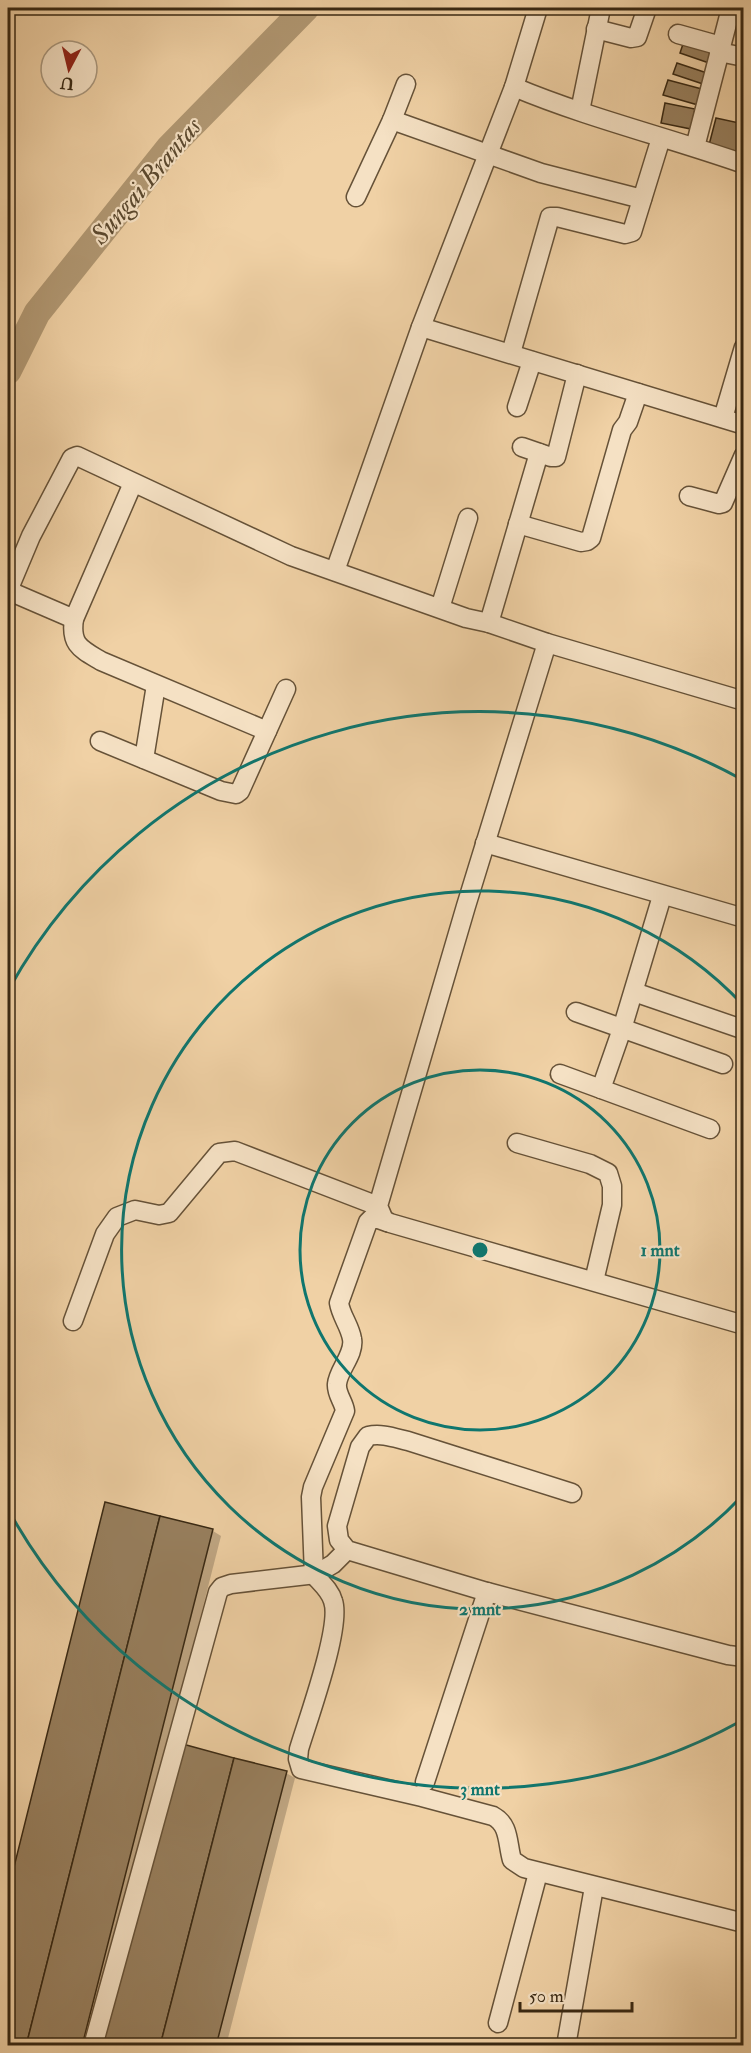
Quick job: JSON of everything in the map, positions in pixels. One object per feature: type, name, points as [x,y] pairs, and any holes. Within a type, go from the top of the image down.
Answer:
[{"type":"street","points":[[335,571],[421,327],[486,154],[514,87],[538,8]]},
{"type":"street","points":[[580,111],[601,8]]},
{"type":"street","points":[[596,29],[631,38],[637,37],[647,8]]},
{"type":"street","points":[[695,147],[729,16]]},
{"type":"street","points":[[678,34],[744,57]]},
{"type":"street","points":[[356,197],[406,84]]},
{"type":"street","points":[[514,87],[580,111],[744,164]]},
{"type":"street","points":[[392,120],[541,173],[642,199]]},
{"type":"street","points":[[511,353],[550,218],[557,217],[629,234],[635,226],[661,138]]},
{"type":"street","points":[[421,327],[744,425]]},
{"type":"street","points":[[723,418],[744,347]]},
{"type":"street","points":[[517,407],[532,361]]},
{"type":"street","points":[[489,623],[518,524],[530,450],[551,457],[556,456],[576,374]]},
{"type":"street","points":[[518,524],[581,542],[591,538],[622,430],[628,422],[638,393]]},
{"type":"street","points":[[689,496],[723,503],[744,455]]},
{"type":"street","points":[[74,619],[12,591],[11,583],[21,557],[75,456],[88,460],[291,556],[466,618],[744,701]]},
{"type":"street","points":[[133,483],[74,619],[73,638],[83,651],[101,661],[267,731]]},
{"type":"street","points":[[440,608],[468,518]]},
{"type":"street","points":[[383,1214],[484,843],[547,643]]},
{"type":"street","points":[[144,759],[156,685]]},
{"type":"street","points":[[100,741],[221,791],[236,794],[240,791],[286,689]]},
{"type":"street","points":[[484,843],[744,918]]},
{"type":"street","points":[[601,1089],[634,992],[662,896]]},
{"type":"street","points":[[634,992],[739,1028]]},
{"type":"street","points":[[576,1012],[723,1064]]},
{"type":"street","points":[[560,1074],[710,1129]]},
{"type":"street","points":[[517,1143],[590,1164],[608,1173],[612,1186],[612,1204],[594,1281]]},
{"type":"street","points":[[73,1321],[105,1234],[117,1217],[135,1210],[159,1215],[169,1213],[219,1153],[235,1151],[383,1214],[594,1281],[744,1325]]},
{"type":"street","points":[[383,1214],[373,1217],[368,1222],[339,1303],[352,1339],[337,1382],[337,1391],[345,1411],[313,1487],[311,1497],[314,1575],[333,1601],[336,1615],[332,1640],[299,1749],[298,1759],[301,1769],[493,1816],[501,1820],[505,1827],[514,1862],[538,1873],[744,1923]]},
{"type":"street","points":[[573,1493],[408,1441],[382,1434],[368,1436],[360,1447],[337,1526],[339,1540],[347,1550],[487,1592],[728,1655],[744,1657]]},
{"type":"street","points":[[93,2046],[218,1592],[222,1587],[231,1584],[314,1575],[333,1564],[347,1550]]},
{"type":"street","points":[[425,1782],[487,1592]]},
{"type":"street","points":[[498,2023],[538,1873]]},
{"type":"street","points":[[566,2046],[594,1887]]},
{"type":"building","points":[[685,38],[714,48],[709,63],[680,53]]},
{"type":"building","points":[[677,63],[707,73],[703,84],[673,74]]},
{"type":"building","points":[[668,80],[702,89],[698,105],[663,95]]},
{"type":"building","points":[[665,103],[695,109],[691,129],[661,123]]},
{"type":"building","points":[[716,118],[744,124],[744,153],[709,145]]},
{"type":"building","points":[[105,1502],[160,1516],[26,2046],[8,2046],[8,1891]]},
{"type":"building","points":[[160,1516],[213,1529],[82,2046],[26,2046]]},
{"type":"building","points":[[179,1743],[234,1758],[160,2046],[102,2046]]},
{"type":"building","points":[[234,1758],[287,1771],[216,2046],[160,2046]]},
{"type":"waterway","name":"Sungai Brantas","points":[[8,371],[37,313],[169,148],[306,8]]}]
